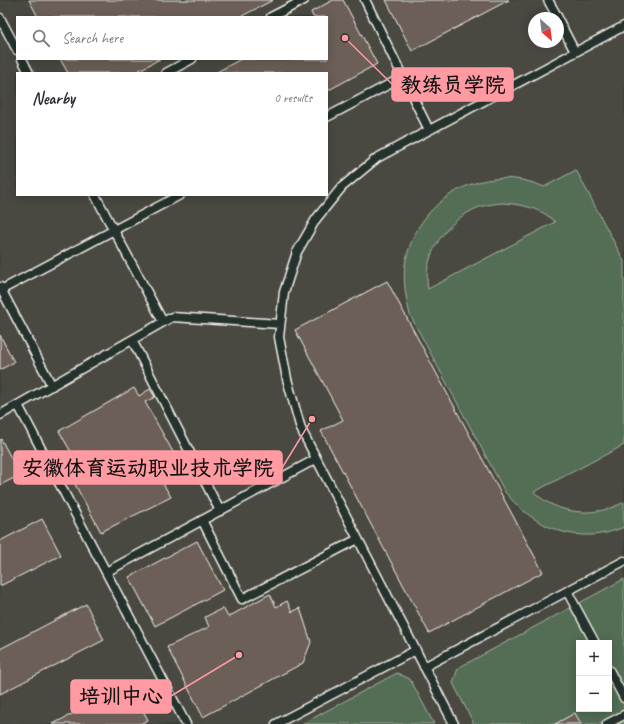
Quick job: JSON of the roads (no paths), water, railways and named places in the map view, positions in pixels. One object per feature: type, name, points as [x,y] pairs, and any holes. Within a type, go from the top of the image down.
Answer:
[{"type":"lane","points":[[273,16],[304,0]]},
{"type":"lane","points":[[365,0],[429,130]]},
{"type":"lane","points":[[548,0],[555,12]]},
{"type":"lane","points":[[0,18],[16,48]]},
{"type":"lane","points":[[454,724],[301,429],[287,379],[279,337],[284,292],[297,252],[316,219],[342,187],[376,158],[624,26]]},
{"type":"lane","points":[[564,29],[576,52]]},
{"type":"lane","points":[[22,60],[28,72]]},
{"type":"lane","points":[[168,72],[190,60]]},
{"type":"lane","points":[[328,116],[403,77]]},
{"type":"lane","points":[[96,196],[163,322]]},
{"type":"lane","points":[[52,386],[1,289],[178,196]]},
{"type":"lane","points":[[0,415],[172,317],[280,324]]},
{"type":"lane","points":[[132,340],[220,511]]},
{"type":"lane","points":[[18,405],[186,724]]},
{"type":"lane","points":[[106,572],[316,459]]},
{"type":"lane","points":[[202,520],[242,599],[358,539]]},
{"type":"lane","points":[[424,667],[624,561]]},
{"type":"lane","points":[[567,591],[593,640]]},
{"type":"lane","points":[[276,724],[416,650]]},
{"type":"lane","points":[[612,676],[624,698]]},
{"type":"lane","points":[[607,724],[624,715]]},
{"type":"place","name":"教练员学院","points":[[345,38]]},
{"type":"place","name":"安徽体育运动职业技术学院","points":[[312,419]]},
{"type":"place","name":"培训中心","points":[[239,655]]}]
